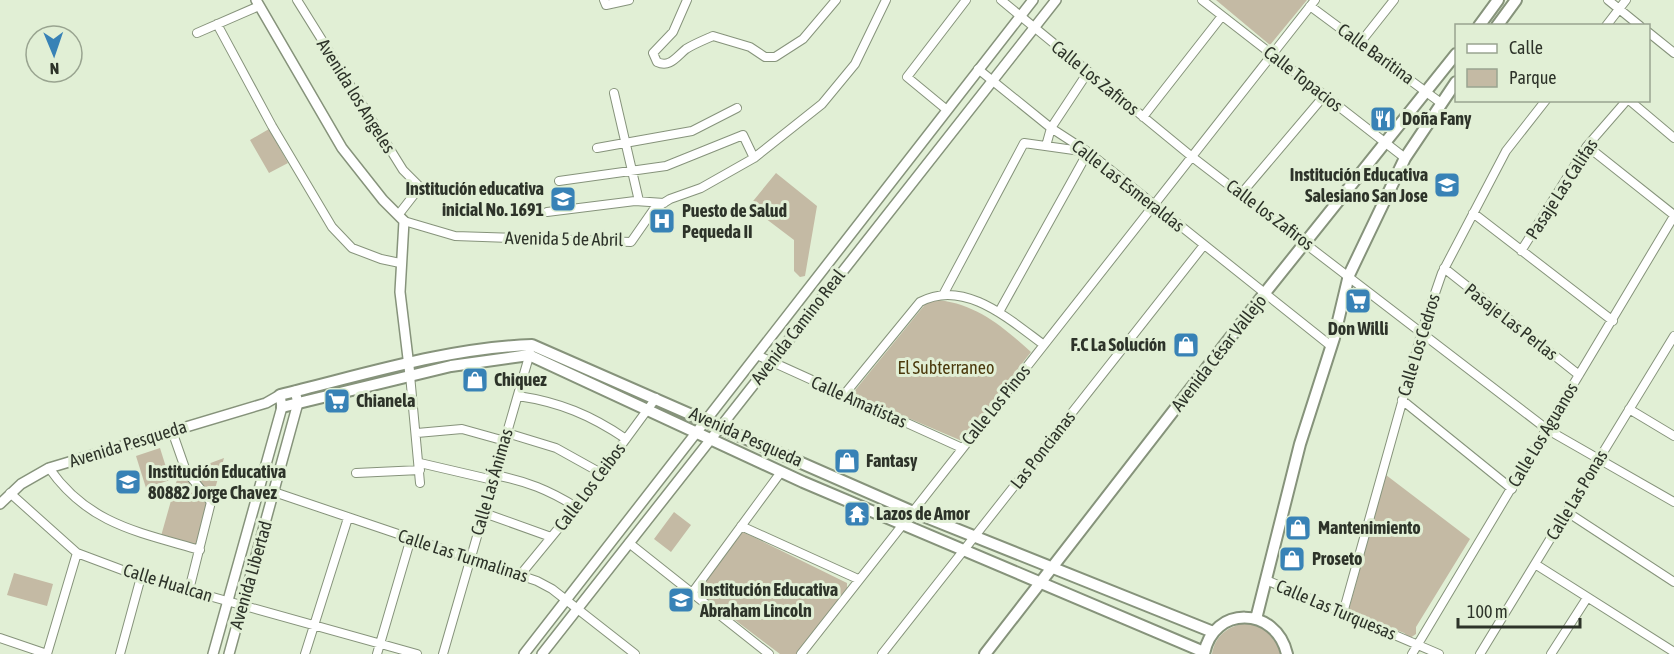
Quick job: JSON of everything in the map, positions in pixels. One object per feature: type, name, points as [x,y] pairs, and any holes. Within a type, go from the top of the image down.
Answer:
[{"type":"main road","points":[[1480,24],[1498,0]]},
{"type":"main road","points":[[1498,24],[1516,0]]},
{"type":"main road","name":"Avenida César Vallejo","points":[[985,654],[1264,294],[1455,55]]},
{"type":"main road","points":[[1256,619],[1300,444],[1331,346],[1349,275],[1405,158],[1455,83]]},
{"type":"main road","name":"Avenida Pesqueda","points":[[282,407],[346,385],[499,346],[531,350],[656,398],[911,511],[1213,632]]},
{"type":"main road","name":"Avenida Pesqueda","points":[[531,350],[646,412],[900,525],[1042,582],[1204,653]]},
{"type":"main road","name":"Avenida Pesqueda","points":[[280,395],[346,385]]},
{"type":"main road","points":[[803,482],[811,466]]},
{"type":"main road","points":[[1204,653],[1213,632],[1228,621],[1256,619],[1277,631],[1287,654]]},
{"type":"street","name":"Avenida los Angeles","points":[[297,0],[403,170],[420,187],[401,217]]},
{"type":"street","points":[[604,0],[606,5],[611,5],[629,0]]},
{"type":"street","points":[[687,0],[673,32],[653,53],[657,62],[669,63],[687,49],[713,36],[750,47],[765,57],[775,57],[802,39],[836,0]]},
{"type":"street","name":"Avenida 5 de Abril","points":[[257,3],[342,148],[383,200],[401,217],[455,236],[631,242],[654,209],[701,188],[754,158],[822,104],[855,64],[886,0]]},
{"type":"street","points":[[946,110],[907,77],[966,0]]},
{"type":"street","name":"Calle Los Zafiros","points":[[1001,0],[1191,156]]},
{"type":"street","name":"Avenida Camino Real","points":[[524,654],[1033,0]]},
{"type":"street","name":"Avenida Camino Real","points":[[542,654],[1056,0]]},
{"type":"street","name":"Calle Topacios","points":[[1202,0],[1405,158]]},
{"type":"street","points":[[1360,43],[1394,0]]},
{"type":"street","points":[[1608,0],[1638,24]]},
{"type":"street","points":[[1607,24],[1626,0]]},
{"type":"street","points":[[197,33],[257,3]]},
{"type":"street","points":[[1191,156],[1312,3]]},
{"type":"street","name":"Calle Baritina","points":[[1312,3],[1360,43],[1441,103]]},
{"type":"street","points":[[1143,117],[1222,16]]},
{"type":"street","points":[[217,24],[272,126],[332,228],[352,248],[381,259],[400,263]]},
{"type":"street","points":[[1650,34],[1674,53]]},
{"type":"street","name":"Calle Las Esmeraldas","points":[[978,69],[1050,128],[1088,152],[1204,244]]},
{"type":"street","points":[[1046,146],[1050,128],[1089,72]]},
{"type":"street","points":[[614,93],[639,201]]},
{"type":"street","points":[[1241,194],[1324,96]]},
{"type":"street","name":"Calle Los Cedros","points":[[1343,613],[1402,400],[1444,268],[1506,151],[1544,102]]},
{"type":"street","name":"Pasaje Las Califas","points":[[1521,251],[1587,146],[1626,102]]},
{"type":"street","points":[[1630,102],[1674,138]]},
{"type":"street","points":[[597,148],[692,131],[737,108]]},
{"type":"street","points":[[559,181],[666,166],[743,135],[754,158]]},
{"type":"street","points":[[943,295],[1024,143],[1088,152],[999,312]]},
{"type":"street","points":[[1587,146],[1674,216]]},
{"type":"street","name":"Calle los Zafiros","points":[[1191,156],[1349,275]]},
{"type":"street","name":"Calle Los Pinos","points":[[801,654],[1191,156]]},
{"type":"street","points":[[547,212],[639,201],[664,203]]},
{"type":"street","points":[[1473,213],[1613,321]]},
{"type":"street","name":"Calle Los Aguanos","points":[[1412,654],[1674,216]]},
{"type":"street","points":[[401,217],[400,292],[417,433],[420,483]]},
{"type":"street","points":[[1204,244],[1331,346]]},
{"type":"street","name":"Las Poncianas","points":[[882,654],[1204,244]]},
{"type":"street","name":"Pasaje Las Perlas","points":[[1444,268],[1579,375]]},
{"type":"street","points":[[1349,275],[1548,430],[1674,502]]},
{"type":"street","points":[[843,396],[920,302],[943,295],[975,301],[999,312],[1044,345]]},
{"type":"street","name":"Calle Las Ponas","points":[[1480,654],[1674,336]]},
{"type":"street","name":"Calle Las Ánimas","points":[[443,654],[531,350]]},
{"type":"street","name":"Calle Amatistas","points":[[757,355],[843,396],[962,448]]},
{"type":"street","name":"Avenida Libertad","points":[[229,654],[298,403],[295,391]]},
{"type":"street","name":"Avenida Libertad","points":[[213,654],[282,407],[280,395]]},
{"type":"street","name":"Avenida Pesqueda","points":[[0,504],[10,493],[48,468],[266,403],[280,395]]},
{"type":"street","points":[[518,396],[547,400],[575,409],[602,422],[626,439]]},
{"type":"street","name":"Calle Los Ceibos","points":[[521,574],[576,507],[656,398]]},
{"type":"street","points":[[1402,400],[1512,489]]},
{"type":"street","name":"Avenida Pesqueda","points":[[266,403],[282,407]]},
{"type":"street","points":[[1629,409],[1674,436]]},
{"type":"street","points":[[417,433],[462,429],[506,437],[556,448],[601,473]]},
{"type":"street","points":[[172,431],[186,471],[211,502],[189,590]]},
{"type":"street","points":[[356,473],[420,466],[524,480],[551,491],[576,507]]},
{"type":"street","points":[[48,468],[62,488],[91,512],[119,526],[200,550]]},
{"type":"street","points":[[692,593],[781,472]]},
{"type":"street","name":"Calle Las Turmalinas","points":[[274,492],[521,574],[552,589],[635,654]]},
{"type":"street","name":"Calle Hualcan","points":[[10,493],[78,553],[141,577],[417,654]]},
{"type":"street","points":[[1567,512],[1674,582]]},
{"type":"street","points":[[484,513],[551,537]]},
{"type":"street","points":[[305,654],[348,518]]},
{"type":"street","points":[[741,526],[858,579]]},
{"type":"street","points":[[377,654],[411,538]]},
{"type":"street","points":[[629,543],[769,654]]},
{"type":"street","points":[[0,638],[47,654],[78,553]]},
{"type":"street","points":[[1535,564],[1674,652]]},
{"type":"street","points":[[120,654],[141,577]]},
{"type":"street","name":"Calle Las Turquesas","points":[[1266,580],[1439,654]]},
{"type":"street","points":[[1551,654],[1587,598]]},
{"type":"green space","points":[[1216,0],[1307,0],[1270,45]]},
{"type":"green space","points":[[269,129],[288,163],[269,173],[250,140]]},
{"type":"green space","points":[[776,173],[817,206],[805,276],[800,277],[794,271],[794,240],[749,206]]},
{"type":"green space","name":"El Subterraneo","points":[[939,300],[966,307],[989,318],[1031,352],[962,441],[852,394],[927,302]]},
{"type":"green space","points":[[160,448],[170,480],[146,488],[136,456]]},
{"type":"green space","points":[[224,458],[212,499],[189,471]]},
{"type":"green space","points":[[180,469],[207,504],[196,547],[161,536]]},
{"type":"green space","points":[[1386,475],[1470,539],[1416,627],[1416,634],[1410,638],[1404,633],[1349,609]]},
{"type":"green space","points":[[674,512],[691,525],[671,552],[654,539]]},
{"type":"green space","points":[[741,531],[847,583],[847,588],[796,654],[780,654],[698,592]]},
{"type":"green space","points":[[14,573],[53,584],[47,606],[7,595]]},
{"type":"green space","points":[[1245,623],[1264,628],[1276,641],[1282,654],[1212,654],[1216,642],[1223,633]]},
{"type":"place","name":"Doña Fany","points":[[1383,119]]},
{"type":"place","name":"Institución Educativa Salesiano San Jose","points":[[1447,185]]},
{"type":"place","name":"Institución educativa inicial No. 1691","points":[[563,199]]},
{"type":"place","name":"Puesto de Salud Pequeda II","points":[[662,221]]},
{"type":"place","name":"Don Willi","points":[[1358,301]]},
{"type":"place","name":"F.C La Solución","points":[[1186,345]]},
{"type":"place","name":"Chiquez","points":[[475,380]]},
{"type":"place","name":"Chianela","points":[[337,401]]},
{"type":"place","name":"Fantasy","points":[[847,461]]},
{"type":"place","name":"Institución Educativa 80882 Jorge Chavez","points":[[128,482]]},
{"type":"place","name":"Lazos de Amor","points":[[857,514]]},
{"type":"place","name":"Mantenimiento","points":[[1298,528]]},
{"type":"place","name":"Proseto","points":[[1292,559]]},
{"type":"place","name":"Institución Educativa Abraham Lincoln","points":[[681,600]]}]
